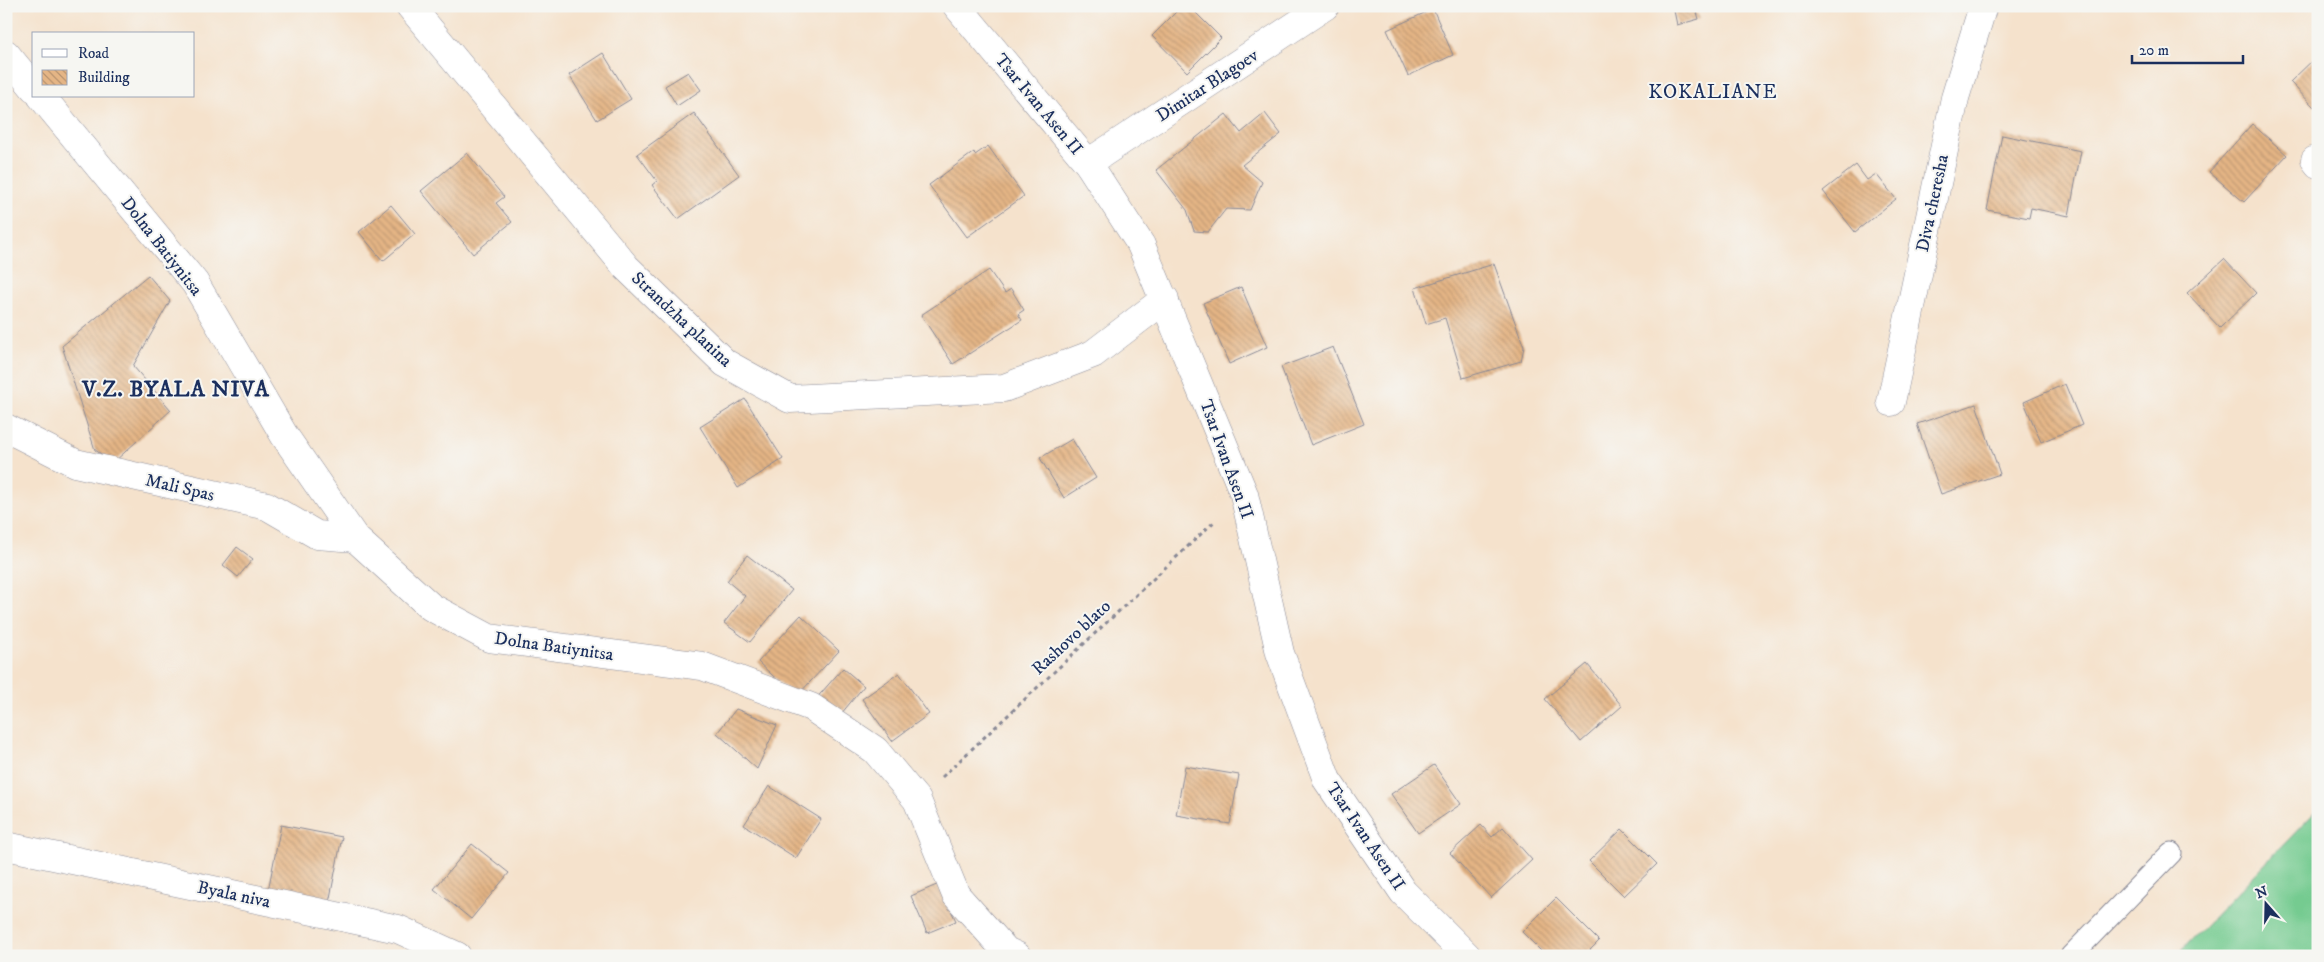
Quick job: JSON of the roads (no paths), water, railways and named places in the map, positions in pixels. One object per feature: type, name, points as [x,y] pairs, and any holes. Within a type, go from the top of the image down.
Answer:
[{"type":"street","name":"Strandzha planina","points":[[410,6],[626,267],[725,363],[790,399],[1004,388],[1093,354],[1166,299]]},
{"type":"street","name":"Tsar Ivan Asen II","points":[[957,6],[1088,163],[1142,245],[1166,299],[1244,494],[1280,653],[1328,780],[1403,892],[1467,956]]},
{"type":"street","name":"Dimitar Blagoev","points":[[1088,163],[1325,6]]},
{"type":"street","name":"Diva cheresha","points":[[1890,402],[1955,98],[1983,6]]},
{"type":"street","points":[[6,54],[32,86]]},
{"type":"street","name":"Dolna Batiynitsa","points":[[43,98],[195,283],[284,436],[355,538],[431,608],[489,638],[702,666],[811,707],[875,750],[917,800],[956,895],[1006,951],[1017,956]]},
{"type":"street","name":"Mali Spas","points":[[6,428],[75,463],[267,506],[317,535],[355,538]]},
{"type":"street","name":"Byala niva","points":[[6,846],[398,929],[457,956]]},
{"type":"lane","points":[[2071,956],[2171,853]]},
{"type":"district","name":"KOKALIANE","points":[[1713,91]]},
{"type":"district","name":"V.Z. BYALA NIVA","points":[[176,388]]}]
